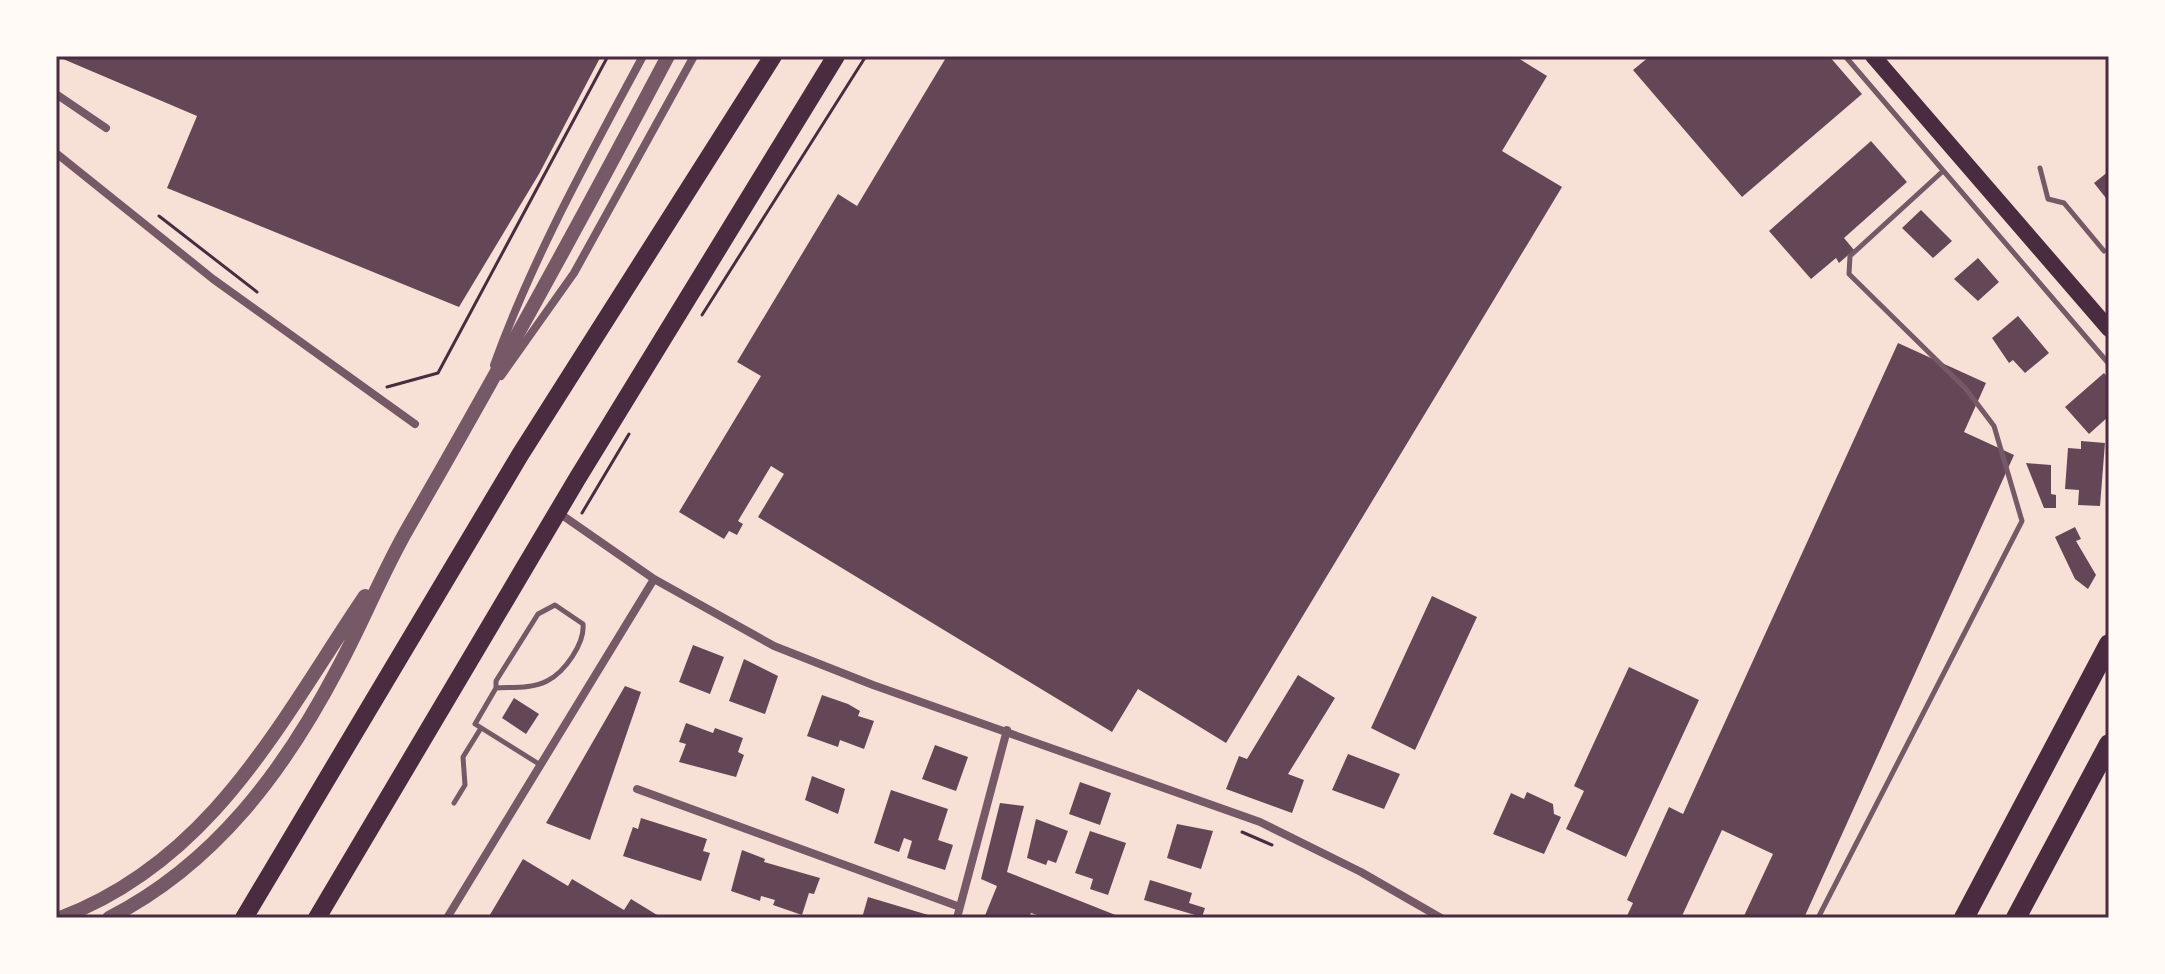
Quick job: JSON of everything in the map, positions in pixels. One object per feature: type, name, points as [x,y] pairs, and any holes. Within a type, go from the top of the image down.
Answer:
[{"type":"highway","points":[[244,918],[520,455],[773,56]]},
{"type":"highway","points":[[317,918],[534,549],[836,56]]},
{"type":"highway","points":[[1964,918],[2109,644]]},
{"type":"highway","points":[[2016,918],[2109,744]]},
{"type":"main road","points":[[1873,56],[2109,329]]},
{"type":"street","points":[[481,402],[531,274],[643,56]]},
{"type":"street","points":[[60,918],[130,882],[169,855],[245,779],[394,553],[555,271],[668,56]]},
{"type":"street","points":[[481,402],[536,330],[574,273],[694,56]]},
{"type":"street","points":[[56,94],[106,128]]},
{"type":"street","points":[[56,153],[213,279],[415,424]]},
{"type":"street","points":[[559,513],[654,579],[774,646],[873,685],[1260,822],[1361,872],[1441,918]]},
{"type":"street","points":[[109,918],[139,902],[182,872],[263,790],[289,755],[338,669],[394,553]]},
{"type":"street","points":[[447,918],[654,579]]},
{"type":"street","points":[[957,918],[1007,730]]},
{"type":"street","points":[[637,789],[960,907]]},
{"type":"lane","points":[[1845,56],[2109,364]]},
{"type":"lane","points":[[2040,168],[2048,199],[2064,203],[2104,251]]},
{"type":"lane","points":[[1818,918],[2022,521],[1994,426],[1966,389],[1849,274],[1850,256],[1943,171]]},
{"type":"lane","points":[[496,688],[548,681],[569,659],[584,636],[583,624],[555,605],[547,607],[529,627],[496,681],[496,688],[475,724],[539,764]]},
{"type":"lane","points":[[454,803],[465,785],[463,757],[481,728]]},
{"type":"path","points":[[394,393],[387,387],[438,373],[608,56]]},
{"type":"path","points":[[700,317],[866,56]]},
{"type":"path","points":[[149,209],[263,296]]},
{"type":"path","points":[[587,516],[582,513],[635,423]]},
{"type":"path","points":[[1238,830],[1272,845]]},
{"type":"building","points":[[56,56],[601,56],[539,174],[459,307],[167,188],[197,116]]},
{"type":"building","points":[[947,56],[1515,56],[1547,76],[1502,151],[1562,187],[1226,743],[1138,689],[1112,732],[758,517],[784,474],[771,466],[738,521],[743,524],[737,535],[729,531],[724,539],[679,512],[761,376],[737,362],[838,194],[857,206]]},
{"type":"building","points":[[1650,56],[1829,56],[1862,94],[1742,197],[1633,70]]},
{"type":"building","points":[[1871,141],[1907,182],[1844,238],[1854,250],[1839,263],[1836,258],[1811,279],[1769,231]]},
{"type":"building","points":[[2109,171],[2109,202],[2094,183]]},
{"type":"building","points":[[1921,210],[1952,241],[1933,258],[1902,228]]},
{"type":"building","points":[[1978,258],[1999,282],[1978,301],[1954,279]]},
{"type":"building","points":[[2018,316],[2049,353],[2025,373],[2013,360],[2009,363],[1992,338]]},
{"type":"building","points":[[1898,343],[1986,383],[1964,432],[2014,455],[1804,918],[1743,918],[1773,854],[1722,830],[1681,918],[1626,918],[1633,903],[1627,900],[1669,807],[1683,814]]},
{"type":"building","points":[[2104,373],[2109,379],[2109,416],[2089,434],[2065,407]]},
{"type":"building","points":[[2081,441],[2105,443],[2100,506],[2078,505],[2079,490],[2065,489],[2068,448],[2081,449]]},
{"type":"building","points":[[2026,463],[2051,465],[2051,494],[2056,495],[2056,508],[2044,508]]},
{"type":"building","points":[[2075,527],[2081,539],[2076,541],[2096,575],[2088,589],[2075,579],[2055,537]]},
{"type":"building","points":[[1432,596],[1477,617],[1415,750],[1371,728]]},
{"type":"building","points":[[693,645],[724,657],[710,694],[679,682]]},
{"type":"building","points":[[744,659],[778,676],[765,714],[729,701]]},
{"type":"building","points":[[1629,667],[1699,700],[1626,857],[1566,829],[1584,791],[1574,786]]},
{"type":"building","points":[[1298,675],[1335,698],[1288,774],[1304,780],[1292,813],[1226,789],[1239,756],[1247,759]]},
{"type":"building","points":[[625,686],[641,692],[590,840],[546,823]]},
{"type":"building","points":[[822,695],[848,704],[860,711],[858,716],[874,721],[864,749],[840,740],[838,747],[807,736]]},
{"type":"building","points":[[514,698],[539,714],[526,734],[502,718]]},
{"type":"building","points":[[686,723],[713,733],[715,728],[743,738],[738,752],[744,755],[736,777],[679,762],[686,744],[679,742]]},
{"type":"building","points":[[935,745],[968,757],[956,791],[922,779]]},
{"type":"building","points":[[1348,754],[1400,774],[1384,809],[1332,790]]},
{"type":"building","points":[[812,776],[845,789],[838,814],[805,800]]},
{"type":"building","points":[[1080,782],[1111,793],[1100,825],[1069,814]]},
{"type":"building","points":[[891,790],[948,809],[938,840],[953,845],[945,870],[907,858],[912,841],[904,838],[899,852],[874,843]]},
{"type":"building","points":[[1527,792],[1553,804],[1554,814],[1561,817],[1544,854],[1493,834],[1511,793],[1524,799]]},
{"type":"building","points":[[1000,803],[1024,806],[1007,872],[1123,918],[1046,918],[1031,913],[1029,918],[984,918],[997,886],[981,879]]},
{"type":"building","points":[[641,818],[707,839],[703,851],[710,853],[701,881],[623,856],[633,827],[638,829]]},
{"type":"building","points":[[1036,819],[1068,831],[1056,863],[1048,860],[1046,865],[1027,858]]},
{"type":"building","points":[[1177,824],[1213,831],[1201,869],[1167,858]]},
{"type":"building","points":[[1090,831],[1126,843],[1108,895],[1090,889],[1093,879],[1075,873]]},
{"type":"building","points":[[742,850],[765,859],[764,862],[820,878],[814,894],[809,893],[802,915],[773,905],[775,900],[761,896],[760,901],[731,891]]},
{"type":"building","points":[[523,859],[568,886],[572,879],[624,910],[631,899],[662,918],[488,918]]},
{"type":"building","points":[[1150,880],[1192,893],[1189,903],[1205,908],[1202,917],[1144,900]]},
{"type":"building","points":[[868,897],[935,917],[935,918],[862,918]]}]
